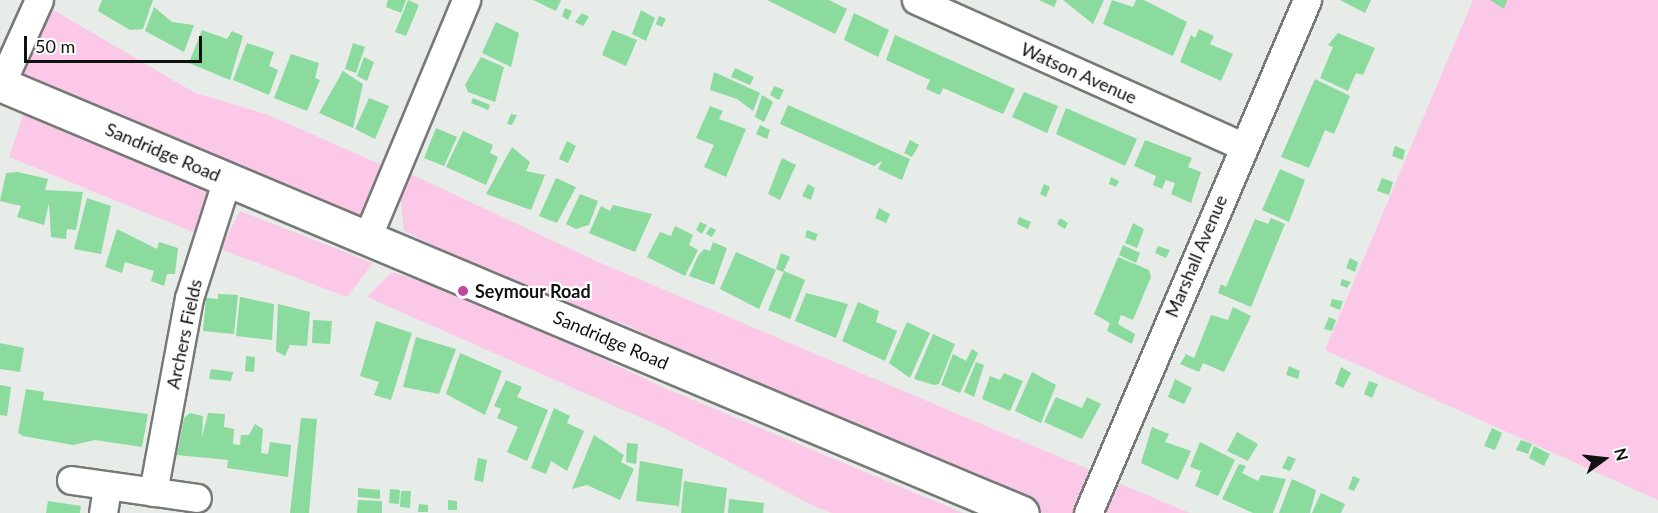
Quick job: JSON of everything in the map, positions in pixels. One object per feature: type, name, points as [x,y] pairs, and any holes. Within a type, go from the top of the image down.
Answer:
[{"type":"main road","name":"Sandridge Road","points":[[1,84],[1022,513]]},
{"type":"street","points":[[1,84],[39,0]]},
{"type":"street","points":[[367,238],[466,0]]},
{"type":"street","name":"Watson Avenue","points":[[916,0],[1242,146]]},
{"type":"street","name":"Marshall Avenue","points":[[1088,513],[1242,146],[1306,0]]},
{"type":"street","name":"Archers Fields","points":[[153,492],[189,298],[227,179]]},
{"type":"street","points":[[71,480],[105,500],[153,492],[197,498]]},
{"type":"shaded area","points":[[1473,0],[1658,0],[1658,500],[1325,350]]},
{"type":"shaded area","points":[[40,2],[195,93],[266,114],[389,168],[366,224],[7,72]]},
{"type":"shaded area","points":[[31,92],[221,177],[200,235],[9,157]]},
{"type":"shaded area","points":[[398,168],[596,261],[1095,472],[1080,513],[1043,513],[784,402],[629,326],[511,284],[404,231]]},
{"type":"shaded area","points":[[240,211],[373,263],[347,297],[220,249]]},
{"type":"shaded area","points":[[392,272],[464,295],[665,388],[963,513],[832,513],[816,507],[664,428],[367,297]]},
{"type":"shaded area","points":[[1101,476],[1166,503],[1190,513],[1087,513]]},
{"type":"building","points":[[102,0],[153,0],[143,29],[130,30],[98,11]]},
{"type":"building","points":[[388,0],[406,0],[401,13],[386,7]]},
{"type":"building","points":[[408,0],[419,5],[406,36],[395,32]]},
{"type":"building","points":[[533,0],[561,0],[556,11]]},
{"type":"building","points":[[767,0],[829,0],[847,9],[835,34]]},
{"type":"building","points":[[1039,0],[1057,0],[1054,7]]},
{"type":"building","points":[[1063,0],[1104,0],[1093,24]]},
{"type":"building","points":[[1112,0],[1133,7],[1136,0],[1144,0],[1187,22],[1173,56],[1103,24]]},
{"type":"building","points":[[1340,0],[1371,0],[1365,13]]},
{"type":"building","points":[[1490,0],[1507,0],[1504,9]]},
{"type":"building","points":[[154,7],[172,22],[194,25],[184,52],[145,31]]},
{"type":"building","points":[[565,8],[572,11],[568,20],[562,16]]},
{"type":"building","points":[[641,10],[655,18],[646,41],[632,34]]},
{"type":"building","points":[[582,13],[589,17],[583,26],[575,22]]},
{"type":"building","points":[[854,13],[889,30],[878,57],[844,40]]},
{"type":"building","points":[[659,16],[666,19],[662,27],[656,24]]},
{"type":"building","points":[[496,22],[519,33],[511,67],[482,53]]},
{"type":"building","points":[[1199,29],[1214,36],[1210,44],[1233,54],[1221,81],[1180,62],[1191,35],[1195,38]]},
{"type":"building","points":[[202,30],[227,39],[232,31],[243,36],[230,80],[189,63]]},
{"type":"building","points":[[612,30],[637,40],[626,66],[602,55]]},
{"type":"building","points":[[1338,33],[1375,48],[1363,75],[1356,73],[1348,91],[1320,78],[1333,47],[1328,45]]},
{"type":"building","points":[[895,35],[1015,89],[1003,114],[943,88],[940,95],[926,89],[930,80],[886,60]]},
{"type":"building","points":[[247,43],[274,52],[269,66],[278,70],[269,95],[233,80]]},
{"type":"building","points":[[353,43],[365,47],[356,73],[345,69]]},
{"type":"building","points":[[291,54],[319,63],[315,78],[320,80],[307,111],[274,98]]},
{"type":"building","points":[[364,57],[374,62],[367,81],[357,76]]},
{"type":"building","points":[[481,57],[504,67],[495,102],[468,92],[465,85]]},
{"type":"building","points":[[735,68],[754,77],[750,85],[731,77]]},
{"type":"building","points":[[343,71],[363,84],[353,128],[319,113]]},
{"type":"building","points":[[714,72],[760,93],[753,111],[737,99],[710,90]]},
{"type":"building","points":[[1315,79],[1350,96],[1334,134],[1325,130],[1309,168],[1281,157]]},
{"type":"building","points":[[774,86],[784,90],[779,100],[770,95]]},
{"type":"building","points":[[1024,92],[1058,106],[1047,133],[1012,117]]},
{"type":"building","points":[[762,95],[773,102],[764,122],[755,117]]},
{"type":"building","points":[[369,98],[389,106],[375,139],[355,129]]},
{"type":"building","points":[[473,98],[490,105],[488,110],[471,103]]},
{"type":"building","points":[[788,105],[910,159],[902,180],[878,169],[882,161],[874,166],[780,124]]},
{"type":"building","points":[[710,106],[723,111],[719,119],[746,129],[726,177],[704,167],[714,145],[696,138]]},
{"type":"building","points":[[1066,108],[1137,139],[1125,166],[1056,134]]},
{"type":"building","points":[[511,114],[517,115],[512,125],[507,124]]},
{"type":"building","points":[[760,125],[770,130],[767,139],[756,134]]},
{"type":"building","points":[[436,128],[457,137],[444,166],[424,158]]},
{"type":"building","points":[[463,131],[493,145],[490,153],[498,157],[486,185],[446,167]]},
{"type":"building","points":[[910,140],[919,145],[912,157],[904,153]]},
{"type":"building","points":[[1145,140],[1192,158],[1188,167],[1201,172],[1191,203],[1171,194],[1175,183],[1166,180],[1162,189],[1153,185],[1156,176],[1134,166]]},
{"type":"building","points":[[567,141],[576,146],[568,163],[559,159]]},
{"type":"building","points":[[1395,146],[1405,150],[1403,160],[1392,156]]},
{"type":"building","points":[[512,147],[530,162],[526,171],[545,175],[531,210],[486,194]]},
{"type":"building","points":[[782,158],[796,165],[780,200],[768,194]]},
{"type":"building","points":[[1280,169],[1305,180],[1289,222],[1262,210]]},
{"type":"building","points":[[18,172],[48,179],[45,190],[83,192],[76,230],[67,229],[66,239],[51,237],[49,203],[44,225],[17,217],[21,206],[0,201],[6,173]]},
{"type":"building","points":[[1111,177],[1119,181],[1116,187],[1109,184]]},
{"type":"building","points":[[556,178],[576,187],[557,223],[539,216]]},
{"type":"building","points":[[1382,178],[1393,182],[1389,195],[1377,191]]},
{"type":"building","points":[[808,184],[815,188],[811,200],[802,196]]},
{"type":"building","points":[[1044,184],[1050,187],[1046,197],[1040,194]]},
{"type":"building","points":[[580,194],[598,201],[589,225],[576,229],[566,224]]},
{"type":"building","points":[[87,198],[111,206],[101,254],[74,249]]},
{"type":"building","points":[[613,205],[652,214],[635,252],[589,233],[601,206],[610,211]]},
{"type":"building","points":[[879,208],[890,214],[886,223],[875,218]]},
{"type":"building","points":[[1019,217],[1031,222],[1028,229],[1017,224]]},
{"type":"building","points":[[1060,218],[1068,223],[1065,229],[1057,224]]},
{"type":"building","points":[[1271,218],[1285,224],[1251,307],[1218,293],[1221,284],[1226,287],[1255,219],[1268,224]]},
{"type":"building","points":[[700,222],[707,225],[702,234],[696,230]]},
{"type":"building","points":[[1133,223],[1144,229],[1137,248],[1125,243]]},
{"type":"building","points":[[675,226],[693,235],[689,245],[698,250],[685,276],[647,257],[660,232],[671,236]]},
{"type":"building","points":[[710,227],[716,230],[712,237],[706,234]]},
{"type":"building","points":[[117,229],[157,249],[159,242],[178,248],[175,274],[167,274],[164,286],[151,281],[154,271],[125,262],[122,273],[105,267]]},
{"type":"building","points":[[807,230],[818,234],[815,241],[805,237]]},
{"type":"building","points":[[713,242],[727,248],[714,285],[689,276],[698,256],[704,249],[710,251]]},
{"type":"building","points":[[1123,245],[1140,253],[1136,263],[1119,255]]},
{"type":"building","points":[[1158,246],[1170,250],[1166,258],[1155,253]]},
{"type":"building","points":[[736,252],[776,270],[759,309],[720,289]]},
{"type":"building","points":[[781,253],[790,257],[783,272],[776,269]]},
{"type":"building","points":[[1118,257],[1149,270],[1151,277],[1133,320],[1121,315],[1118,324],[1135,334],[1132,344],[1107,331],[1110,323],[1094,314]]},
{"type":"building","points":[[1350,258],[1358,262],[1355,272],[1346,268]]},
{"type":"building","points":[[784,271],[805,280],[790,319],[768,310]]},
{"type":"building","points":[[1342,279],[1351,282],[1347,288],[1340,285]]},
{"type":"building","points":[[806,293],[848,304],[836,338],[795,321]]},
{"type":"building","points":[[218,294],[238,295],[234,334],[203,331],[206,298],[218,299]]},
{"type":"building","points":[[240,297],[274,304],[272,340],[236,336]]},
{"type":"building","points":[[1332,299],[1343,301],[1340,310],[1330,306]]},
{"type":"building","points":[[858,302],[879,311],[876,322],[897,331],[885,361],[842,341]]},
{"type":"building","points":[[278,304],[310,312],[307,346],[290,345],[285,356],[276,351]]},
{"type":"building","points":[[1233,307],[1251,316],[1224,372],[1203,363],[1199,372],[1180,364],[1186,354],[1194,358],[1211,315],[1228,320]]},
{"type":"building","points":[[1329,317],[1336,320],[1332,331],[1324,329]]},
{"type":"building","points":[[313,320],[332,321],[330,344],[312,343]]},
{"type":"building","points":[[376,321],[412,333],[391,400],[374,395],[379,382],[360,376]]},
{"type":"building","points":[[907,322],[930,333],[910,378],[889,363]]},
{"type":"building","points":[[933,334],[955,344],[939,384],[934,385],[914,379]]},
{"type":"building","points":[[416,337],[456,349],[439,394],[403,387]]},
{"type":"building","points":[[0,343],[24,348],[20,372],[0,369]]},
{"type":"building","points":[[972,349],[978,353],[960,393],[941,385],[953,354],[966,361]]},
{"type":"building","points":[[460,353],[502,371],[485,415],[446,394]]},
{"type":"building","points":[[246,356],[255,357],[254,372],[245,371]]},
{"type":"building","points":[[976,362],[984,365],[974,397],[964,392]]},
{"type":"building","points":[[1289,366],[1300,371],[1298,379],[1286,375]]},
{"type":"building","points":[[1341,367],[1351,373],[1343,388],[1335,384]]},
{"type":"building","points":[[211,369],[233,372],[231,381],[209,379]]},
{"type":"building","points":[[1032,372],[1056,385],[1041,423],[1015,411]]},
{"type":"building","points":[[1004,373],[1023,381],[1010,411],[982,399],[990,376],[1000,380]]},
{"type":"building","points":[[1175,379],[1192,388],[1184,404],[1168,397]]},
{"type":"building","points":[[506,380],[522,387],[517,397],[548,410],[527,461],[507,452],[518,427],[497,418],[501,409],[494,406]]},
{"type":"building","points":[[1369,381],[1378,384],[1372,398],[1364,394]]},
{"type":"building","points":[[0,385],[11,387],[7,416],[0,415]]},
{"type":"building","points":[[26,389],[44,392],[43,400],[148,414],[142,447],[95,440],[73,445],[23,436],[18,433]]},
{"type":"building","points":[[1056,397],[1082,408],[1087,397],[1101,404],[1082,439],[1044,422]]},
{"type":"building","points":[[554,408],[570,416],[567,423],[584,431],[567,471],[551,461],[546,474],[531,468]]},
{"type":"building","points":[[190,413],[203,416],[202,437],[208,413],[225,414],[224,427],[234,429],[233,444],[240,445],[241,435],[249,435],[255,424],[263,429],[261,453],[268,454],[270,442],[291,445],[288,477],[227,468],[228,460],[177,455],[184,418]]},
{"type":"building","points":[[301,418],[317,419],[309,513],[290,513]]},
{"type":"building","points":[[1152,427],[1169,434],[1165,442],[1191,451],[1178,480],[1141,463]]},
{"type":"building","points":[[1492,428],[1502,433],[1495,450],[1484,446]]},
{"type":"building","points":[[1237,432],[1258,444],[1248,461],[1227,451]]},
{"type":"building","points":[[594,435],[624,455],[621,462],[634,469],[620,500],[587,485],[572,489]]},
{"type":"building","points":[[1521,440],[1532,444],[1528,454],[1516,450]]},
{"type":"building","points":[[1200,442],[1235,460],[1218,496],[1195,486],[1201,471],[1190,467]]},
{"type":"building","points":[[627,443],[638,444],[636,464],[626,462]]},
{"type":"building","points":[[1534,446],[1550,454],[1544,466],[1529,458]]},
{"type":"building","points":[[1288,456],[1296,459],[1290,471],[1282,468]]},
{"type":"building","points":[[478,458],[487,460],[483,482],[474,480]]},
{"type":"building","points":[[640,461],[683,469],[679,506],[636,501]]},
{"type":"building","points":[[1239,464],[1246,466],[1242,473],[1258,481],[1261,475],[1286,479],[1273,513],[1253,513],[1222,499]]},
{"type":"building","points":[[1353,476],[1360,479],[1354,491],[1348,489]]},
{"type":"building","points":[[1292,479],[1316,490],[1310,513],[1279,513]]},
{"type":"building","points":[[684,481],[727,488],[724,513],[681,513]]},
{"type":"building","points":[[358,488],[380,490],[380,499],[358,497]]},
{"type":"building","points":[[390,489],[400,490],[399,504],[389,503]]},
{"type":"building","points":[[401,491],[411,491],[410,508],[400,507]]},
{"type":"building","points":[[1321,493],[1345,504],[1341,513],[1312,513]]},
{"type":"building","points":[[729,499],[764,503],[763,513],[728,513]]},
{"type":"building","points":[[358,500],[382,501],[382,513],[357,513]]},
{"type":"building","points":[[448,500],[457,501],[457,510],[448,510]]},
{"type":"building","points":[[48,501],[81,506],[80,513],[46,513]]},
{"type":"building","points":[[419,504],[428,505],[428,512],[418,512]]},
{"type":"place","name":"Seymour Road","points":[[463,291]]}]
